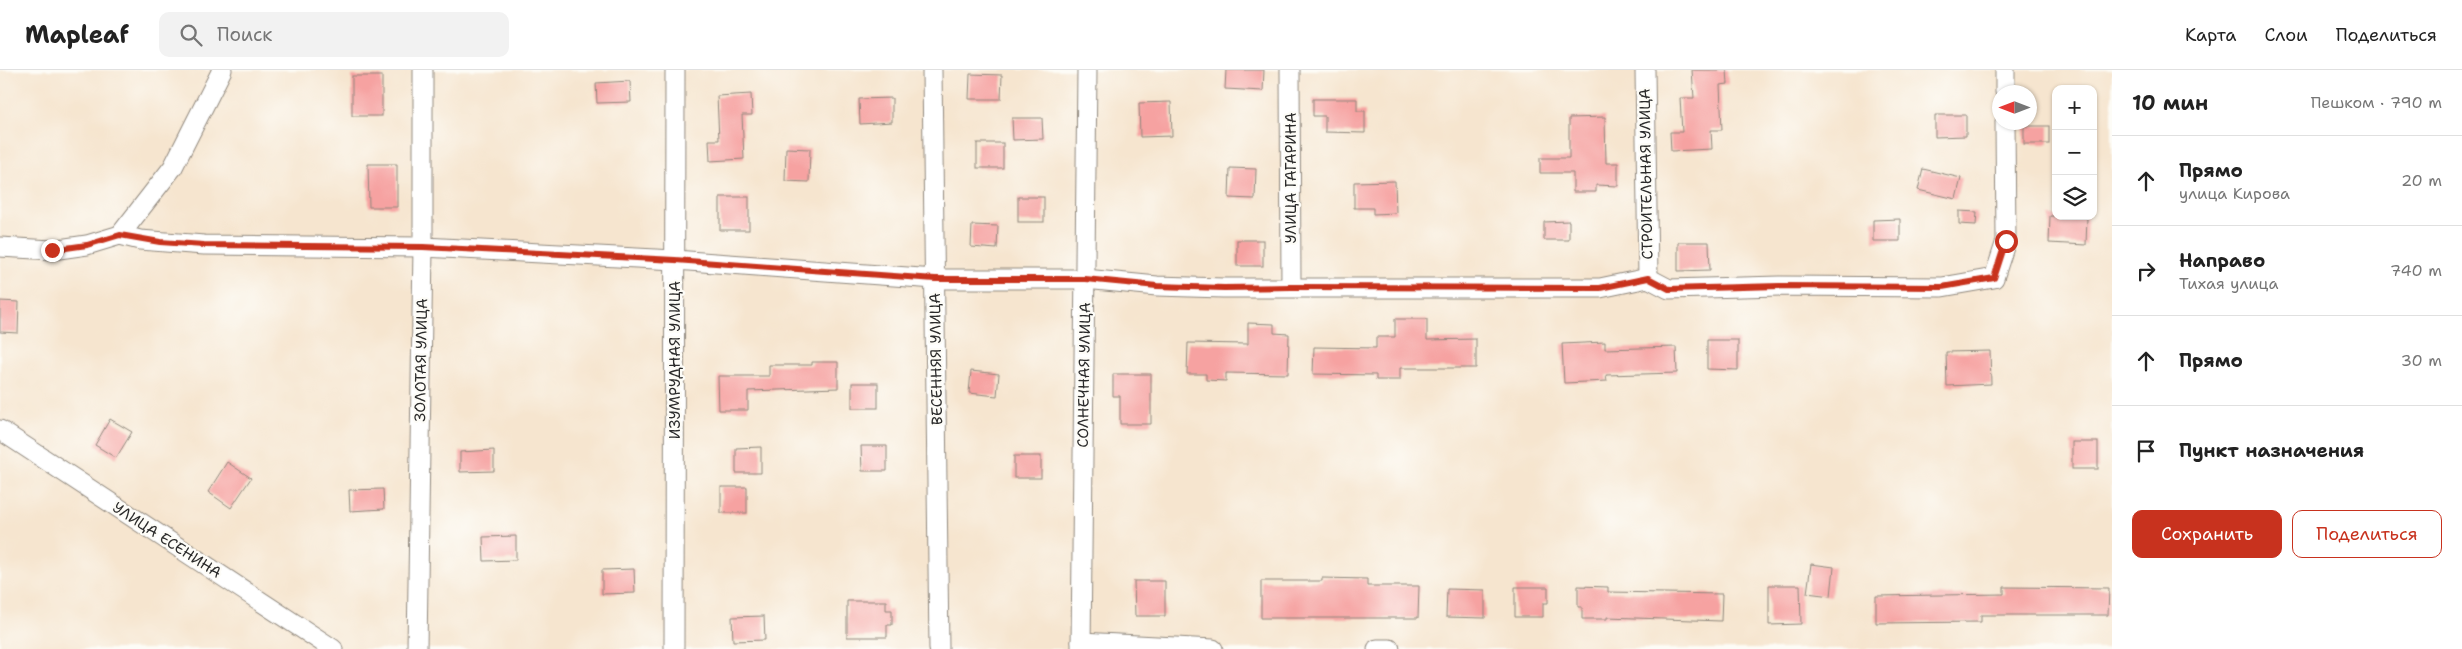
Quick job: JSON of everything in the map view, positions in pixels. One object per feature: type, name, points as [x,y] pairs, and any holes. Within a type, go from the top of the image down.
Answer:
[{"type":"street","points":[[120,235],[173,167],[222,70]]},
{"type":"street","name":"ЗОЛОТАЯ УЛИЦА","points":[[417,649],[423,247],[423,70]]},
{"type":"street","name":"ИЗУМРУДНАЯ УЛИЦА","points":[[674,70],[674,649]]},
{"type":"street","name":"ВЕСЕННЯЯ УЛИЦА","points":[[932,70],[939,649]]},
{"type":"street","name":"СОЛНЕЧНАЯ УЛИЦА","points":[[1081,645],[1087,70]]},
{"type":"street","name":"УЛИЦА ГАГАРИНА","points":[[1290,70],[1291,287]]},
{"type":"street","name":"СТРОИТЕЛЬНАЯ УЛИЦА","points":[[1645,70],[1648,278]]},
{"type":"street","points":[[2005,70],[2005,85]]},
{"type":"street","points":[[0,247],[52,250],[87,245],[120,235],[146,240],[204,245],[423,247],[675,260],[935,279],[1085,279],[1176,287],[1224,288],[1600,288],[1648,278],[1669,289],[1779,286],[1942,287],[1994,278],[2006,241],[2005,130]]},
{"type":"street","name":"УЛИЦА ЕСЕНИНА","points":[[0,430],[334,649]]},
{"type":"street","points":[[1081,645],[1213,649]]},
{"type":"street","points":[[1377,649],[1390,649]]},
{"type":"building","points":[[1226,70],[1264,70],[1263,91],[1225,89]]},
{"type":"building","points":[[1692,70],[1727,70],[1728,84],[1720,85],[1722,130],[1711,130],[1712,149],[1671,151],[1670,132],[1682,132],[1680,98],[1694,98]]},
{"type":"building","points":[[970,74],[1002,75],[1001,99],[969,99]]},
{"type":"building","points":[[352,76],[382,76],[382,116],[352,116]]},
{"type":"building","points":[[630,81],[631,102],[597,103],[596,83]]},
{"type":"building","points":[[751,94],[752,115],[742,115],[744,159],[710,161],[709,140],[719,140],[717,96]]},
{"type":"building","points":[[892,98],[892,122],[860,124],[859,99]]},
{"type":"building","points":[[1313,99],[1357,99],[1357,111],[1365,111],[1365,133],[1325,132],[1325,116],[1313,116]]},
{"type":"building","points":[[1171,102],[1172,136],[1140,137],[1139,103]]},
{"type":"building","points":[[1935,115],[1966,115],[1966,136],[1935,137]]},
{"type":"building","points":[[1605,117],[1606,163],[1618,163],[1618,186],[1596,185],[1596,192],[1573,192],[1573,173],[1540,173],[1540,158],[1569,158],[1569,118]]},
{"type":"building","points":[[1012,118],[1042,118],[1043,139],[1013,140]]},
{"type":"building","points":[[2037,126],[2049,126],[2049,144],[2024,144],[2024,130],[2037,130]]},
{"type":"building","points":[[977,143],[1003,143],[1003,168],[977,168]]},
{"type":"building","points":[[786,148],[810,149],[809,182],[785,181]]},
{"type":"building","points":[[368,164],[397,164],[397,207],[369,207]]},
{"type":"building","points":[[1230,168],[1256,169],[1255,199],[1229,198]]},
{"type":"building","points":[[1923,169],[1961,178],[1956,199],[1918,190]]},
{"type":"building","points":[[1395,181],[1396,213],[1373,214],[1373,208],[1354,208],[1354,182]]},
{"type":"building","points":[[720,197],[749,197],[749,230],[720,230]]},
{"type":"building","points":[[1018,197],[1044,197],[1044,222],[1018,222]]},
{"type":"building","points":[[1959,211],[1977,212],[1976,225],[1959,224]]},
{"type":"building","points":[[2050,216],[2052,216],[2052,220],[2087,220],[2086,245],[2049,243]]},
{"type":"building","points":[[1900,219],[1900,241],[1873,241],[1873,220]]},
{"type":"building","points":[[1569,221],[1569,240],[1544,240],[1544,222]]},
{"type":"building","points":[[972,225],[998,226],[997,249],[971,247]]},
{"type":"building","points":[[1237,240],[1263,240],[1263,266],[1237,266]]},
{"type":"building","points":[[1678,242],[1709,242],[1710,270],[1678,271]]},
{"type":"building","points":[[0,301],[19,302],[18,333],[0,332]]},
{"type":"building","points":[[1395,319],[1427,319],[1427,340],[1476,339],[1476,368],[1400,368],[1400,380],[1376,380],[1376,375],[1313,374],[1314,347],[1376,348],[1376,337],[1395,337]]},
{"type":"building","points":[[1248,323],[1274,324],[1274,333],[1289,334],[1288,374],[1226,373],[1226,381],[1206,380],[1206,374],[1187,374],[1188,343],[1248,344]]},
{"type":"building","points":[[1707,340],[1738,340],[1738,370],[1707,369]]},
{"type":"building","points":[[1605,342],[1605,349],[1676,347],[1677,373],[1606,375],[1607,381],[1564,383],[1562,344]]},
{"type":"building","points":[[1990,351],[1991,384],[1947,386],[1946,352]]},
{"type":"building","points":[[812,362],[838,362],[838,388],[748,391],[748,410],[719,410],[718,376],[769,376],[769,365],[812,365]]},
{"type":"building","points":[[971,371],[999,374],[997,396],[969,393]]},
{"type":"building","points":[[1113,374],[1151,374],[1151,424],[1120,424],[1120,396],[1113,396]]},
{"type":"building","points":[[852,383],[878,383],[878,408],[852,408]]},
{"type":"building","points":[[110,419],[132,432],[116,458],[95,445]]},
{"type":"building","points":[[2072,442],[2098,442],[2098,469],[2072,469]]},
{"type":"building","points":[[861,446],[887,446],[887,471],[862,471]]},
{"type":"building","points":[[761,447],[761,473],[736,473],[736,448]]},
{"type":"building","points":[[494,450],[494,471],[460,472],[460,452]]},
{"type":"building","points":[[1014,456],[1041,456],[1041,478],[1014,478]]},
{"type":"building","points":[[227,462],[251,478],[231,508],[208,492]]},
{"type":"building","points":[[721,487],[747,487],[747,513],[721,513]]},
{"type":"building","points":[[383,489],[384,509],[350,511],[349,490]]},
{"type":"building","points":[[516,536],[516,560],[484,561],[483,537]]},
{"type":"building","points":[[1811,564],[1834,567],[1831,596],[1807,593]]},
{"type":"building","points":[[634,569],[635,593],[602,594],[602,570]]},
{"type":"building","points":[[1322,578],[1367,579],[1367,586],[1419,586],[1418,618],[1261,618],[1261,581],[1322,581]]},
{"type":"building","points":[[1134,581],[1165,581],[1165,616],[1135,616]]},
{"type":"building","points":[[1769,585],[1800,585],[1801,624],[1769,625]]},
{"type":"building","points":[[1578,586],[1608,587],[1608,592],[1722,594],[1721,621],[1607,617],[1607,619],[1582,619],[1582,607],[1578,607]]},
{"type":"building","points":[[1515,587],[1548,587],[1548,603],[1543,603],[1543,617],[1515,617]]},
{"type":"building","points":[[2004,587],[2109,588],[2108,615],[1981,615],[1981,622],[1876,623],[1876,596],[2004,594]]},
{"type":"building","points":[[1447,589],[1485,590],[1485,618],[1446,617]]},
{"type":"building","points":[[847,601],[886,601],[886,610],[892,610],[892,625],[887,625],[887,637],[847,637]]},
{"type":"building","points":[[764,616],[765,640],[733,641],[732,617]]},
{"type":"route","points":[[52,250],[87,245],[120,235],[140,240],[204,245],[423,247],[675,260],[935,279],[1085,279],[1157,286],[1224,288],[1600,288],[1648,278],[1669,289],[1779,286],[1942,287],[1994,278],[2006,241]]}]
